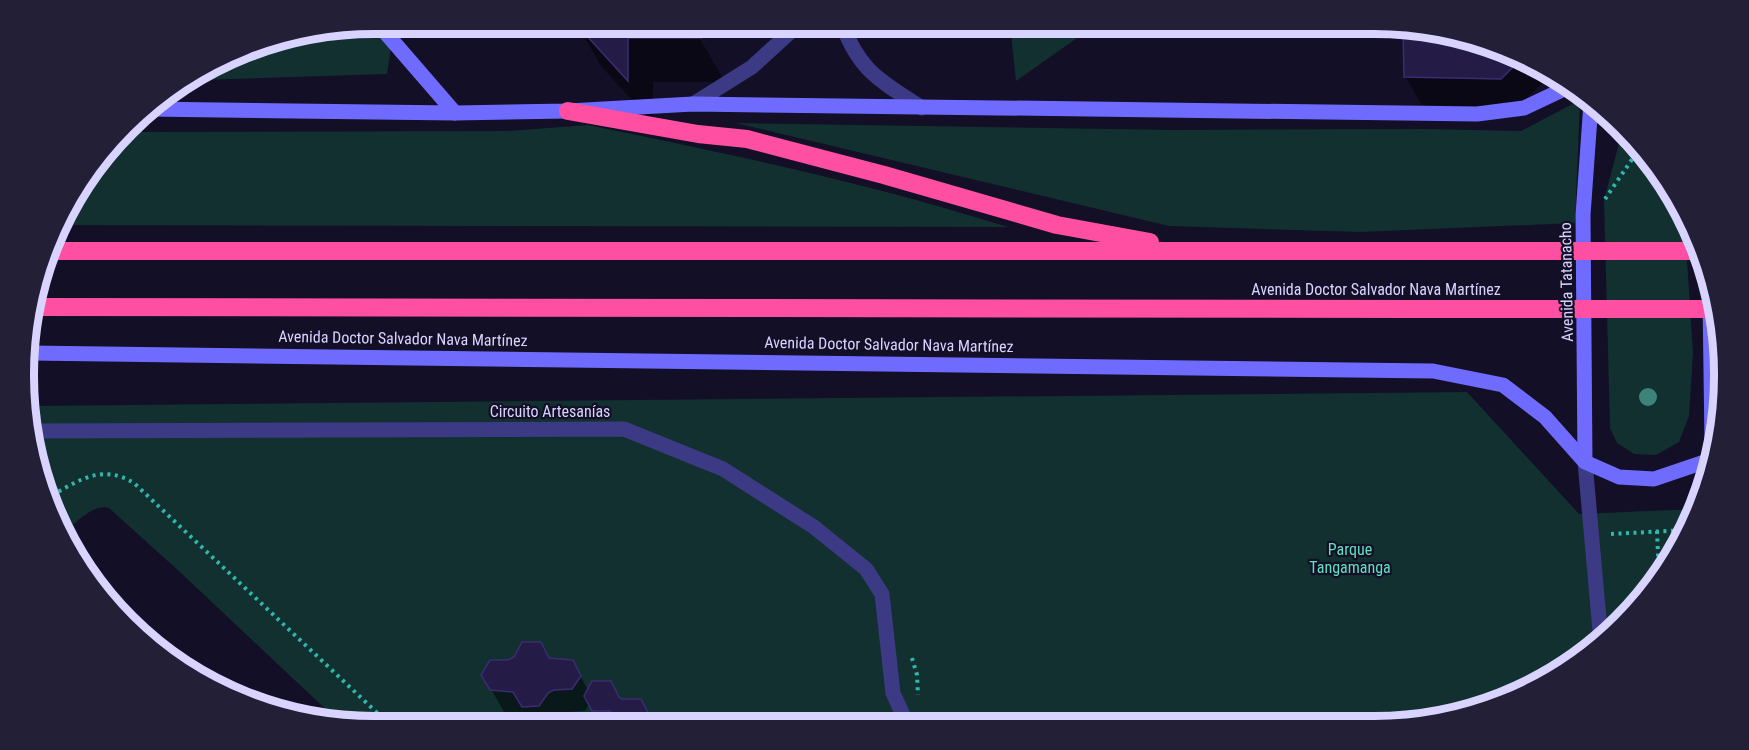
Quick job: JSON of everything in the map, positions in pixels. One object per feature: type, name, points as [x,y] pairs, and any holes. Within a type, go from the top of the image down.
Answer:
[{"type":"highway","points":[[568,111],[698,134],[747,139],[884,175],[1057,225],[1199,250]]},
{"type":"highway","points":[[58,251],[1691,251]]},
{"type":"highway","name":"Avenida Doctor Salvador Nava Martínez","points":[[41,307],[1708,309]]},
{"type":"main road","points":[[387,34],[455,113]]},
{"type":"main road","points":[[163,109],[455,113],[568,111],[693,104],[1477,114],[1524,108],[1560,90]]},
{"type":"main road","name":"Avenida Tatanacho","points":[[1585,462],[1584,194],[1590,112]]},
{"type":"main road","points":[[1710,322],[1712,421]]},
{"type":"main road","name":"Avenida Doctor Salvador Nava Martínez","points":[[35,353],[1433,371],[1503,385],[1545,417],[1585,462],[1619,477],[1654,479],[1703,462]]},
{"type":"street","points":[[693,104],[752,67],[788,34]]},
{"type":"street","points":[[846,34],[854,52],[874,76],[922,108]]},
{"type":"street","name":"Circuito Artesanías","points":[[39,430],[624,429],[723,469],[814,527],[866,569],[882,594],[893,693],[903,716]]},
{"type":"street","points":[[1585,462],[1600,630]]},
{"type":"path","points":[[1584,194],[1604,200],[1634,156]]},
{"type":"path","points":[[56,493],[83,478],[101,474],[120,475],[134,483],[380,716]]},
{"type":"path","points":[[1592,535],[1677,530]]},
{"type":"path","points":[[1657,531],[1658,562]]},
{"type":"path","points":[[910,654],[917,675],[919,698]]},
{"type":"green space","points":[[375,34],[379,34],[391,47],[387,74],[205,80],[245,60],[287,46],[331,37]]},
{"type":"green space","points":[[1011,34],[1083,34],[1016,81]]},
{"type":"green space","points":[[1577,102],[1580,104],[1575,223],[1359,232],[1169,226],[736,123],[1173,130],[1521,131]]},
{"type":"green space","points":[[588,125],[852,183],[1008,227],[70,225],[92,186],[119,150],[136,132],[507,131]]},
{"type":"green space","points":[[1620,139],[1657,186],[1686,238],[1693,353],[1689,416],[1679,442],[1656,455],[1634,454],[1617,443],[1610,428],[1604,200]]},
{"type":"green space","name":"Parque Tangamanga","points":[[1467,392],[1579,514],[1687,509],[1669,545],[1630,600],[1599,631],[1581,645],[1544,670],[1504,690],[1462,704],[1418,713],[1374,716],[353,715],[329,713],[109,508],[97,508],[70,526],[60,505],[46,463],[36,406]]},
{"type":"building","points":[[585,34],[698,34],[701,38],[628,38],[628,81]]},
{"type":"building","points":[[1403,36],[1462,46],[1515,65],[1501,79],[1404,77]]},
{"type":"building","points":[[522,642],[541,642],[549,658],[573,660],[581,676],[572,689],[554,690],[548,693],[539,706],[522,707],[513,692],[490,690],[481,675],[490,660],[508,660],[514,657]]},
{"type":"building","points":[[592,681],[611,681],[619,697],[641,699],[649,715],[660,716],[614,716],[610,711],[592,711],[584,696]]}]
